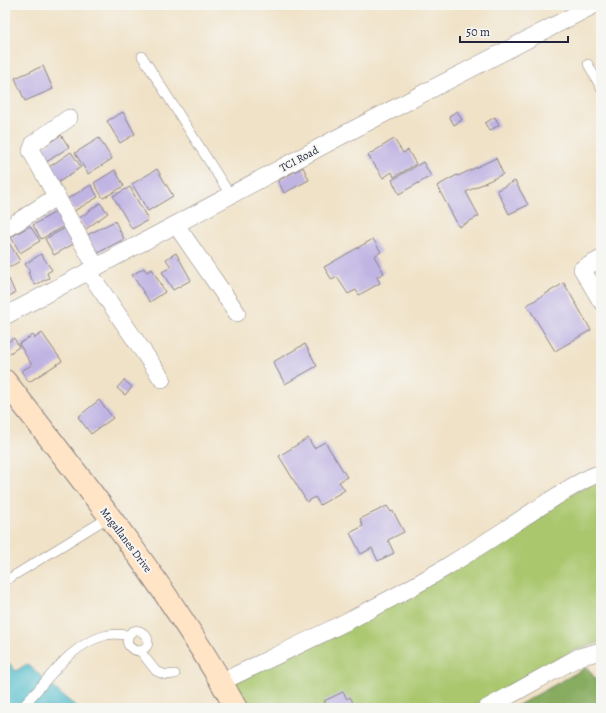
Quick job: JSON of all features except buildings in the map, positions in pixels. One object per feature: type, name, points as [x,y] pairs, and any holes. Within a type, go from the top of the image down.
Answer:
[{"type":"street","name":"TCI Road","points":[[5,316],[231,196],[573,10],[594,5]]},
{"type":"street","points":[[69,118],[34,143],[31,151],[57,196],[92,269],[162,379]]},
{"type":"street","points":[[5,230],[57,196]]},
{"type":"street","points":[[176,225],[237,313]]},
{"type":"street","points":[[601,259],[582,269],[601,301]]},
{"type":"street","name":"Magallanes Drive","points":[[5,381],[64,456],[158,583],[236,708]]},
{"type":"street","points":[[221,682],[369,610],[441,570],[566,490],[593,475],[601,473]]},
{"type":"street","points":[[487,708],[579,657],[601,651]]},
{"type":"lane","points":[[142,56],[231,196]]},
{"type":"lane","points":[[588,64],[601,88]]},
{"type":"lane","points":[[5,581],[109,517]]},
{"type":"lane","points":[[140,651],[143,650],[148,641],[144,632],[134,631],[129,635],[127,642],[128,645],[133,650],[140,651],[156,671],[166,675],[175,674]]},
{"type":"lane","points":[[21,708],[76,649],[108,634],[129,635]]},
{"type":"green space","points":[[601,478],[601,642],[575,650],[469,708],[248,708],[233,682]]},
{"type":"green space","points":[[587,667],[601,687],[601,708],[513,708]]},
{"type":"water","points":[[5,659],[16,671],[27,664],[65,698],[79,708],[5,708]]}]
